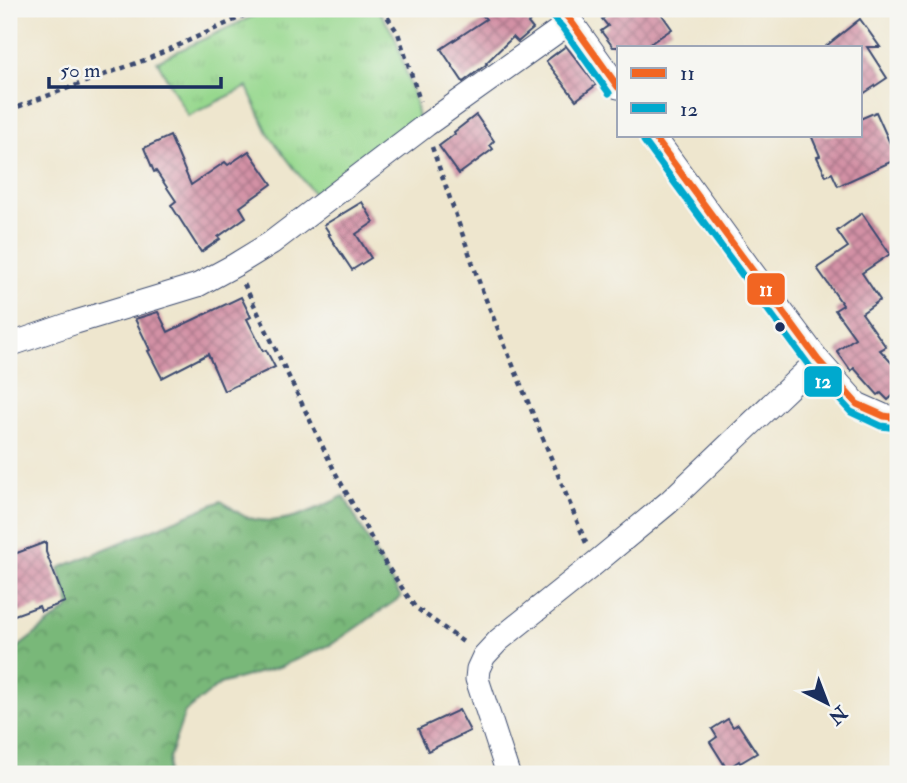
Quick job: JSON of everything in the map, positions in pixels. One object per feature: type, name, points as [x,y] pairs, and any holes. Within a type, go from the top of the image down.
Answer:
[{"type":"street","points":[[9,345],[198,285],[235,265],[271,243],[426,125],[562,28],[565,14]]},
{"type":"street","points":[[565,14],[617,86]]},
{"type":"street","points":[[654,136],[818,360],[857,404],[884,416],[898,418]]},
{"type":"street","points":[[508,774],[477,679],[478,668],[484,656],[499,640],[669,502],[818,360]]},
{"type":"path","points":[[9,110],[150,58],[259,9]]},
{"type":"path","points":[[382,9],[398,33],[482,290],[594,564]]},
{"type":"path","points":[[235,265],[335,472],[385,563],[415,607],[484,656]]},
{"type":"green space","points":[[268,9],[378,9],[395,37],[415,101],[419,124],[319,201],[269,135],[247,87],[188,116],[157,61]]},
{"type":"green space","points":[[344,496],[401,597],[332,644],[279,667],[220,684],[185,712],[169,758],[167,774],[9,774],[9,658],[21,645],[70,607],[59,568],[221,501],[244,516],[269,521],[295,516]]},
{"type":"building","points":[[477,9],[543,9],[528,23],[533,29],[518,42],[513,37],[487,64],[463,82],[441,49],[486,19]]},
{"type":"building","points":[[616,9],[658,9],[672,29],[646,46],[613,47],[601,31],[608,26],[602,19]]},
{"type":"building","points":[[860,19],[880,47],[867,47],[887,78],[862,95],[862,46],[826,46]]},
{"type":"building","points":[[566,46],[596,85],[576,100],[546,61]]},
{"type":"building","points":[[876,112],[897,159],[838,186],[832,173],[826,176],[811,136],[862,136],[862,118]]},
{"type":"building","points":[[476,115],[494,141],[490,145],[493,149],[459,174],[439,146]]},
{"type":"building","points":[[170,136],[191,185],[225,162],[228,165],[249,151],[272,184],[240,207],[246,217],[201,252],[171,205],[176,201],[156,171],[154,172],[144,148]]},
{"type":"building","points":[[362,202],[374,222],[356,234],[371,258],[352,270],[324,225]]},
{"type":"building","points":[[862,213],[890,254],[862,273],[880,300],[862,313],[886,347],[880,350],[898,370],[898,391],[888,400],[881,393],[878,395],[854,368],[851,371],[837,351],[855,338],[835,310],[843,305],[817,268],[848,247],[837,231]]},
{"type":"building","points":[[241,297],[251,317],[247,319],[263,351],[266,350],[275,367],[224,391],[208,354],[162,378],[135,319],[158,312],[168,332]]},
{"type":"building","points":[[46,542],[46,552],[65,602],[41,611],[39,606],[9,617],[9,556]]},
{"type":"building","points":[[459,710],[470,731],[428,751],[418,729]]},
{"type":"building","points":[[728,719],[733,727],[738,724],[757,753],[727,769],[710,742],[717,737],[712,729]]},
{"type":"transit line","name":"11","points":[[560,9],[617,86]]},
{"type":"transit line","name":"12","points":[[552,16],[609,93]]},
{"type":"transit line","name":"11","points":[[654,136],[818,360],[857,404],[884,416],[898,418]]},
{"type":"transit line","name":"12","points":[[644,141],[810,367],[851,412],[881,426],[897,428]]}]
